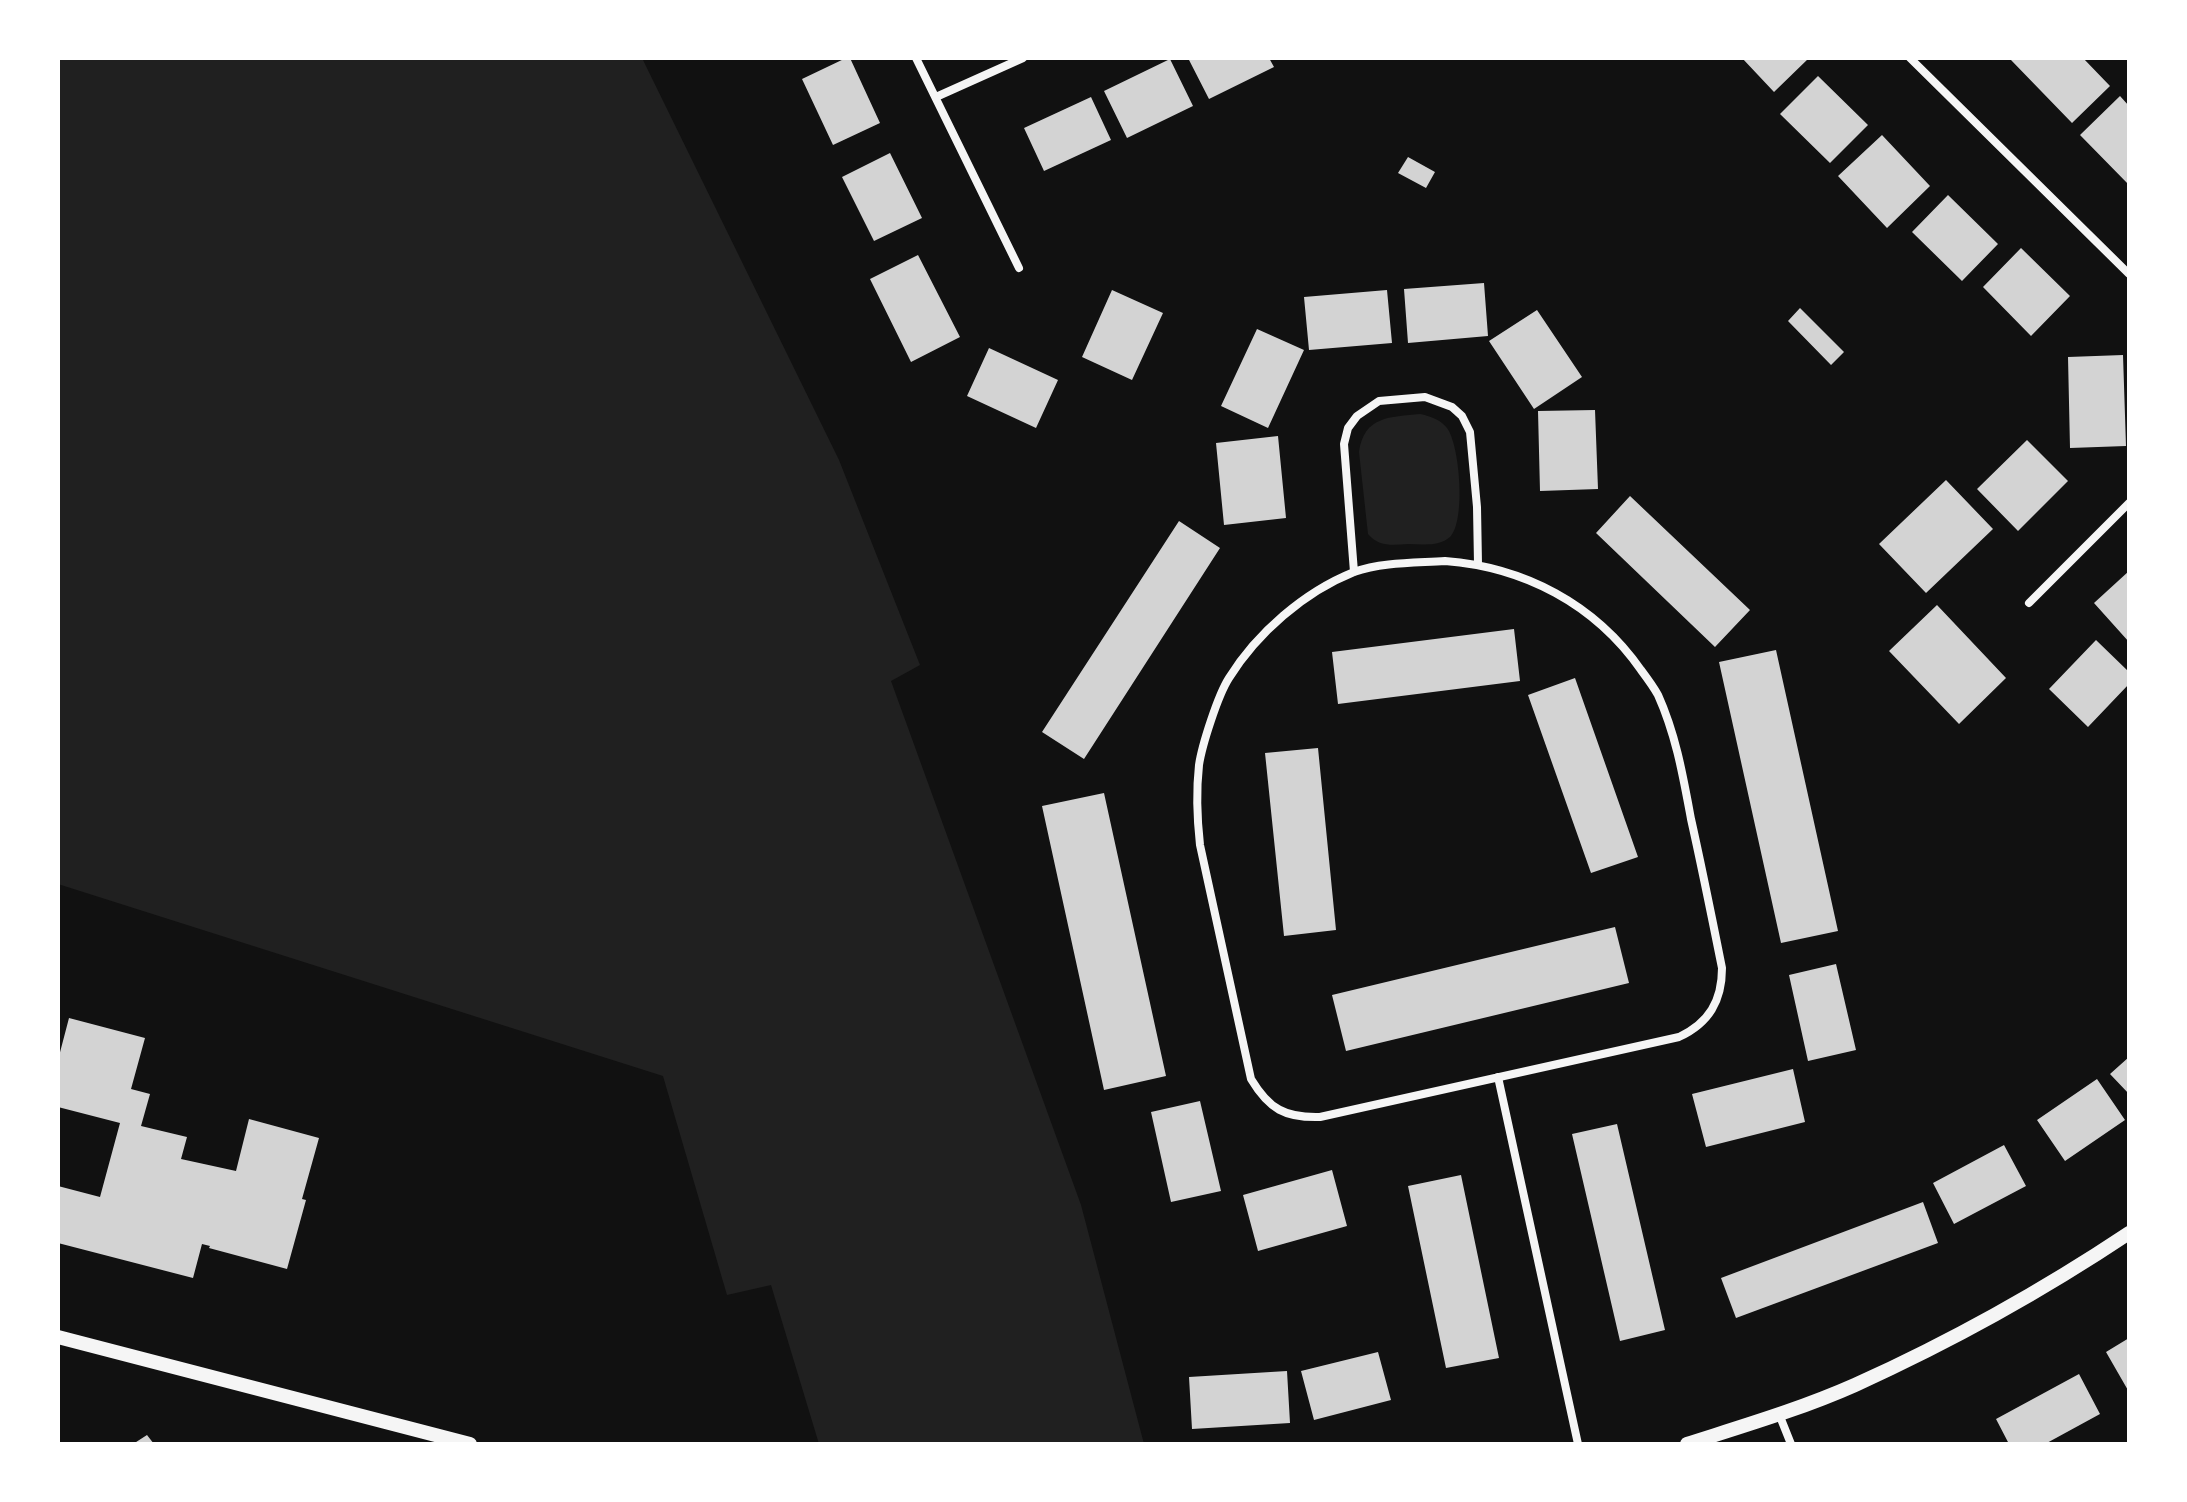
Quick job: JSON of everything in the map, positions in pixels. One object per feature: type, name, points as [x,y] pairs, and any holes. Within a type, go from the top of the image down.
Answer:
[{"type":"street","points":[[916,58],[1019,268]]},
{"type":"street","points":[[936,97],[1023,58]]},
{"type":"street","points":[[1910,58],[2129,274]]},
{"type":"street","points":[[1354,572],[1344,444],[1348,428],[1357,416],[1379,401],[1425,397],[1452,407],[1462,416],[1470,432],[1477,507],[1478,564]]},
{"type":"street","points":[[2029,603],[2129,503]]},
{"type":"street","points":[[1445,561],[1478,564],[1560,593],[1581,608],[1626,648],[1656,692],[1675,739],[1722,968],[1722,988],[1717,1002],[1695,1030],[1679,1037],[1320,1117],[1298,1118],[1278,1110],[1260,1094],[1251,1079],[1200,845],[1196,806],[1199,762],[1228,679],[1262,636],[1289,610],[1354,572],[1381,566],[1445,561]]},
{"type":"street","points":[[1498,1077],[1578,1444]]},
{"type":"street","points":[[1687,1444],[1854,1385],[1991,1318],[2129,1233]]},
{"type":"street","points":[[58,1337],[470,1444]]},
{"type":"street","points":[[1779,1414],[1791,1444]]},
{"type":"shaded area","points":[[58,58],[642,58],[839,460],[920,665],[891,681],[1081,1205],[1144,1444],[819,1444],[771,1285],[727,1295],[663,1076],[58,884]]},
{"type":"shaded area","points":[[1420,414],[1442,423],[1452,437],[1460,500],[1455,529],[1450,537],[1436,544],[1381,543],[1368,534],[1359,452],[1362,440],[1366,431],[1380,421]]},
{"type":"building","points":[[850,58],[880,123],[833,145],[802,79]]},
{"type":"building","points":[[1188,58],[1269,58],[1274,67],[1209,99]]},
{"type":"building","points":[[1742,58],[1809,58],[1774,92]]},
{"type":"building","points":[[2083,58],[2110,86],[2072,123],[2011,60]]},
{"type":"building","points":[[1170,59],[1193,106],[1127,138],[1104,91]]},
{"type":"building","points":[[1818,76],[1868,125],[1830,163],[1780,114]]},
{"type":"building","points":[[2120,96],[2129,106],[2129,185],[2080,135]]},
{"type":"building","points":[[1091,97],[1111,140],[1044,171],[1024,128]]},
{"type":"building","points":[[1882,135],[1930,186],[1887,228],[1838,176]]},
{"type":"building","points":[[890,153],[922,218],[874,241],[842,177]]},
{"type":"building","points":[[1408,157],[1435,172],[1426,188],[1398,173]]},
{"type":"building","points":[[1948,195],[1998,244],[1962,281],[1912,232]]},
{"type":"building","points":[[2021,248],[2070,296],[2031,336],[1983,287]]},
{"type":"building","points":[[918,255],[960,337],[911,362],[870,279]]},
{"type":"building","points":[[1484,283],[1488,336],[1408,343],[1404,289]]},
{"type":"building","points":[[1112,290],[1163,313],[1132,380],[1082,357]]},
{"type":"building","points":[[1387,290],[1392,343],[1309,350],[1304,297]]},
{"type":"building","points":[[1800,308],[1844,352],[1831,365],[1788,321]]},
{"type":"building","points":[[1537,310],[1582,377],[1534,409],[1489,341]]},
{"type":"building","points":[[1257,329],[1304,350],[1268,428],[1221,406]]},
{"type":"building","points":[[989,348],[1058,380],[1036,428],[967,396]]},
{"type":"building","points":[[2123,355],[2126,446],[2070,448],[2068,357]]},
{"type":"building","points":[[1595,410],[1598,489],[1540,491],[1538,411]]},
{"type":"building","points":[[1278,436],[1286,518],[1224,525],[1216,443]]},
{"type":"building","points":[[2027,440],[2068,481],[2018,531],[1977,489]]},
{"type":"building","points":[[1946,480],[1993,529],[1926,593],[1879,544]]},
{"type":"building","points":[[1630,496],[1750,610],[1715,647],[1596,533]]},
{"type":"building","points":[[1179,521],[1220,548],[1084,759],[1042,732]]},
{"type":"building","points":[[2129,571],[2129,642],[2094,603]]},
{"type":"building","points":[[1937,605],[2006,678],[1959,724],[1889,651]]},
{"type":"building","points":[[1514,629],[1520,681],[1338,704],[1332,652]]},
{"type":"building","points":[[2096,640],[2129,672],[2129,684],[2088,727],[2049,689]]},
{"type":"building","points":[[1776,650],[1838,931],[1781,943],[1719,662]]},
{"type":"building","points":[[1575,678],[1638,857],[1591,873],[1528,695]]},
{"type":"building","points":[[1318,748],[1336,930],[1284,936],[1265,753]]},
{"type":"building","points":[[1104,793],[1166,1076],[1104,1090],[1042,806]]},
{"type":"building","points":[[1615,927],[1629,983],[1346,1051],[1332,995]]},
{"type":"building","points":[[1836,964],[1856,1050],[1808,1061],[1789,975]]},
{"type":"building","points":[[69,1018],[145,1038],[131,1089],[150,1094],[141,1126],[187,1137],[181,1159],[236,1171],[249,1119],[319,1138],[287,1269],[202,1244],[193,1278],[58,1243],[58,1186],[100,1197],[120,1123],[58,1107],[58,1060]]},
{"type":"building","points":[[2129,1057],[2129,1094],[2110,1074]]},
{"type":"building","points":[[1793,1069],[1805,1122],[1706,1147],[1692,1094]]},
{"type":"building","points":[[2097,1079],[2125,1120],[2065,1161],[2037,1120]]},
{"type":"building","points":[[1200,1101],[1221,1191],[1171,1202],[1151,1112]]},
{"type":"building","points":[[1617,1124],[1665,1330],[1620,1341],[1572,1134]]},
{"type":"building","points":[[2004,1145],[2026,1186],[1954,1224],[1933,1183]]},
{"type":"building","points":[[1332,1170],[1347,1226],[1258,1251],[1243,1195]]},
{"type":"building","points":[[1461,1175],[1499,1358],[1446,1368],[1408,1186]]},
{"type":"building","points":[[1923,1202],[1938,1243],[1736,1318],[1721,1278]]},
{"type":"building","points":[[2129,1338],[2129,1392],[2106,1352]]},
{"type":"building","points":[[1378,1352],[1391,1400],[1314,1420],[1301,1371]]},
{"type":"building","points":[[1287,1371],[1290,1423],[1192,1429],[1189,1377]]},
{"type":"building","points":[[2079,1374],[2100,1414],[2045,1444],[2009,1444],[1996,1419]]},
{"type":"building","points":[[147,1435],[154,1444],[133,1444]]}]
